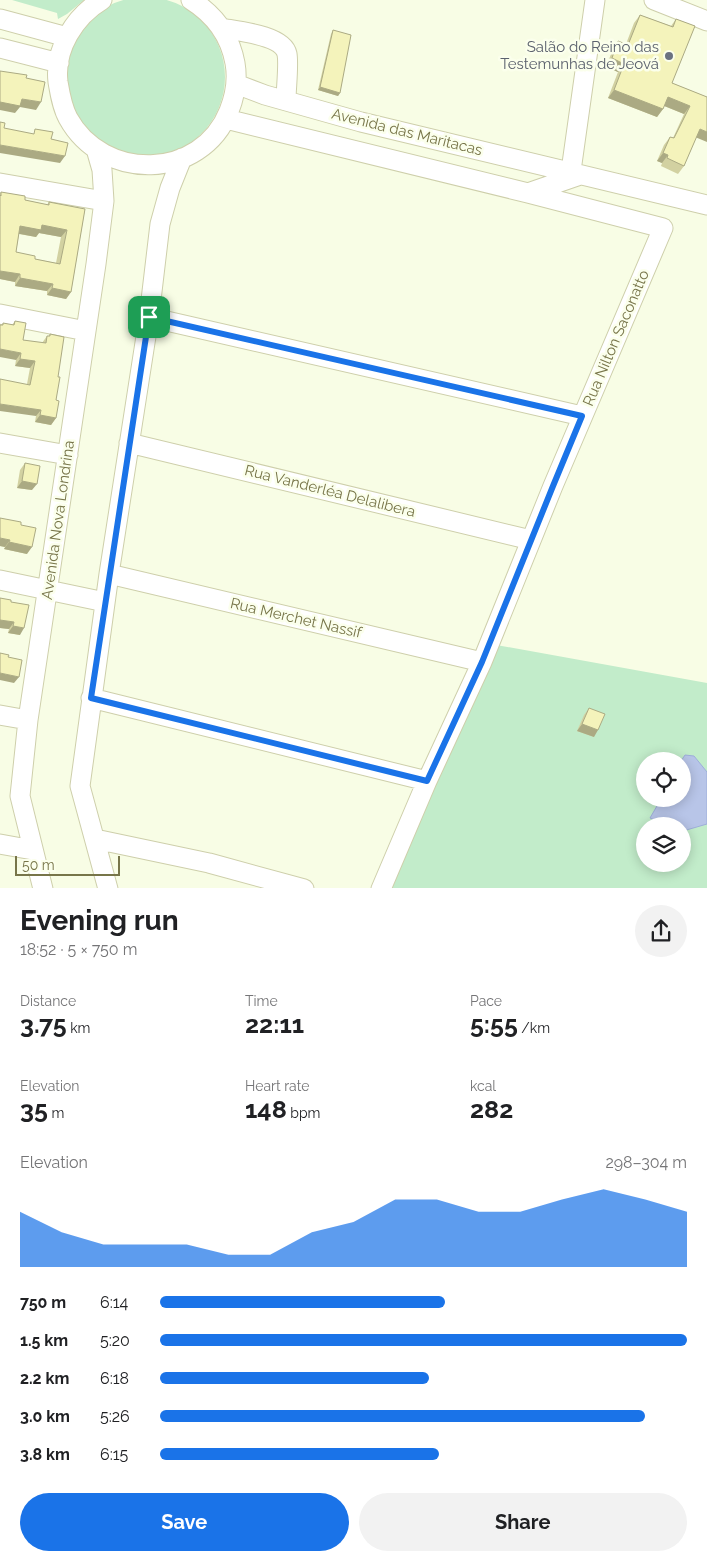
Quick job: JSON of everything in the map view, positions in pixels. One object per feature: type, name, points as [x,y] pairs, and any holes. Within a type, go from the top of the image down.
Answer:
[{"type":"street","points":[[102,0],[92,6],[78,20],[66,37],[59,63],[60,98],[68,118],[80,135],[96,150],[116,160],[138,165],[161,164],[182,158],[200,148],[216,134],[226,118],[232,102],[236,84],[236,70],[228,41],[221,28],[207,11],[192,0]]},
{"type":"street","points":[[528,193],[574,175],[595,0]]},
{"type":"street","points":[[654,0],[707,22]]},
{"type":"street","points":[[0,19],[66,37]]},
{"type":"street","points":[[221,28],[273,39],[282,45],[287,53],[286,100]]},
{"type":"street","points":[[0,48],[59,63]]},
{"type":"street","name":"Avenida das Maritacas","points":[[236,84],[361,122],[574,175],[707,205]]},
{"type":"street","name":"Avenida das Maritacas","points":[[226,118],[663,228]]},
{"type":"street","points":[[355,150],[361,122]]},
{"type":"street","name":"Avenida Nova Londrina","points":[[44,888],[20,796],[28,720],[104,201],[102,170],[96,150]]},
{"type":"street","points":[[108,888],[80,786],[109,574],[149,317],[160,224],[170,188],[182,158]]},
{"type":"street","points":[[0,183],[104,201]]},
{"type":"street","name":"Rua Nilton Saconatto","points":[[381,888],[427,781],[482,662],[582,416],[663,228]]},
{"type":"street","points":[[0,314],[86,331]]},
{"type":"street","points":[[149,317],[582,416]]},
{"type":"street","points":[[0,443],[68,456]]},
{"type":"street","name":"Rua Vanderléa Delalibera","points":[[129,443],[531,540]]},
{"type":"street","name":"Rua Merchet Nassif","points":[[109,574],[482,662]]},
{"type":"street","points":[[0,580],[105,602]]},
{"type":"street","points":[[91,698],[427,781]]},
{"type":"street","points":[[0,715],[28,720]]},
{"type":"street","points":[[95,839],[209,863],[304,888]]},
{"type":"street","points":[[0,844],[33,850]]},
{"type":"green space","points":[[129,-1],[168,0],[183,6],[196,15],[216,39],[225,69],[225,85],[222,100],[216,115],[207,128],[183,148],[153,157],[137,157],[122,154],[107,148],[94,139],[74,115],[65,85],[65,69],[68,54],[74,39],[83,26],[107,6]]},
{"type":"green space","points":[[12,0],[84,0],[58,19],[57,13]]},
{"type":"green space","points":[[491,644],[707,683],[707,888],[387,888]]},
{"type":"water","points":[[691,756],[694,756],[707,772],[707,824],[691,829],[691,817],[651,817],[656,807],[691,807]]},
{"type":"building","points":[[640,15],[673,27],[676,19],[695,26],[672,83],[707,97],[707,132],[700,129],[684,166],[667,158],[668,155],[663,153],[670,137],[674,138],[690,106],[668,97],[663,109],[614,90],[624,64],[612,58],[618,41],[628,45]]},
{"type":"building","points":[[333,30],[351,35],[340,93],[320,87]]},
{"type":"building","points":[[0,71],[27,75],[26,78],[45,82],[41,102],[22,99],[20,106],[0,102]]},
{"type":"building","points":[[0,122],[5,123],[4,128],[34,134],[35,129],[53,132],[51,139],[68,143],[65,156],[0,145]]},
{"type":"building","points":[[1,192],[25,196],[25,200],[49,205],[49,202],[85,209],[71,292],[52,288],[53,284],[20,278],[20,274],[0,271]],"holes":[[[42,225],[67,230],[60,264],[35,259],[35,256],[16,252],[20,226],[41,230]]]},
{"type":"building","points":[[15,321],[26,323],[23,340],[46,343],[47,336],[50,336],[50,334],[64,337],[58,377],[60,377],[56,400],[59,401],[56,418],[40,415],[41,410],[0,404],[0,379],[30,385],[35,361],[20,359],[21,353],[0,349],[0,325],[3,325],[3,323],[14,325]]},
{"type":"building","points":[[25,463],[40,466],[37,484],[22,481]]},
{"type":"building","points":[[0,518],[21,522],[21,525],[36,528],[32,547],[0,538]]},
{"type":"building","points":[[0,598],[29,605],[24,628],[13,626],[14,622],[0,620]]},
{"type":"building","points":[[0,653],[22,660],[19,677],[0,673]]},
{"type":"building","points":[[589,708],[605,714],[598,730],[582,724]]},
{"type":"place","name":"Salão do Reino das Testemunhas de Jeová","points":[[669,56]]},
{"type":"route","points":[[149,317],[582,416],[482,662],[427,781],[91,698],[149,317]]}]
